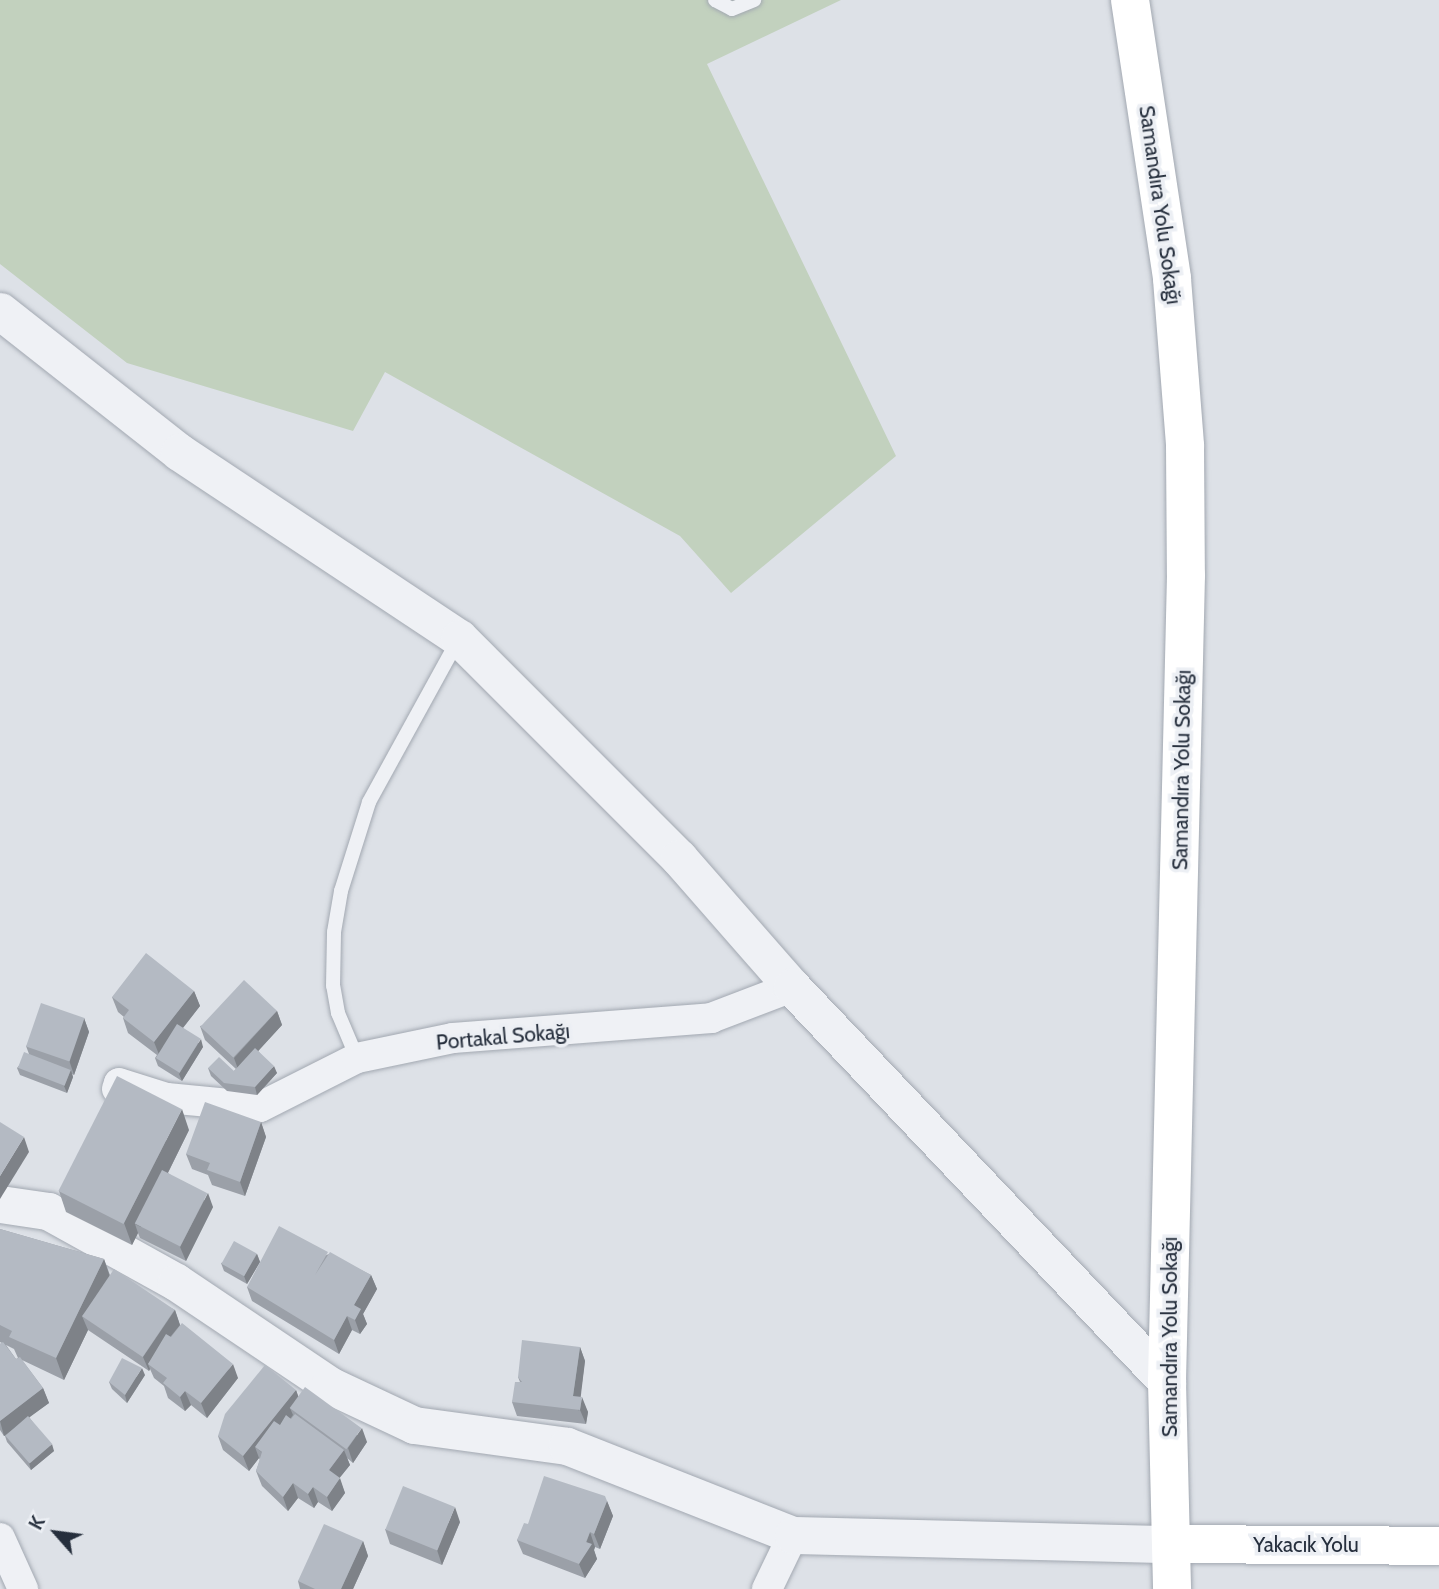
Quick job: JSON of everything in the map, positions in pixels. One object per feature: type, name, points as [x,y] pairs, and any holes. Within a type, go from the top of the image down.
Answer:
[{"type":"main road","name":"Samandıra Yolu Sokağı","points":[[1130,0],[1172,279],[1185,446],[1186,575],[1167,1382],[1172,1589]]},
{"type":"main road","name":"Yakacık Yolu","points":[[1173,1544],[1439,1546]]},
{"type":"main road","points":[[1173,1544],[1202,1589]]},
{"type":"street","points":[[0,311],[179,452],[459,638],[679,858],[792,987],[1167,1382]]},
{"type":"street","name":"Portakal Sokağı","points":[[106,1115],[119,1083],[167,1098],[260,1107],[357,1058],[453,1038],[711,1018],[792,987]]},
{"type":"street","points":[[0,1204],[55,1200],[328,1385],[414,1425],[567,1446],[793,1535],[1173,1544]]},
{"type":"street","points":[[767,1589],[793,1535]]},
{"type":"street","points":[[3,1555],[23,1589]]},
{"type":"lane","points":[[715,0],[733,9],[754,0]]},
{"type":"lane","points":[[357,1058],[342,1024],[333,986],[334,932],[341,891],[369,802],[459,638]]},
{"type":"green space","points":[[0,0],[841,0],[707,64],[896,456],[731,593],[680,536],[385,372],[353,431],[127,363],[0,264]]},
{"type":"building","points":[[146,953],[194,991],[154,1042],[123,1018],[129,1010],[112,997]]},
{"type":"building","points":[[244,980],[277,1011],[233,1057],[200,1027]]},
{"type":"building","points":[[41,1003],[84,1018],[70,1061],[26,1046]]},
{"type":"building","points":[[177,1024],[201,1039],[180,1073],[156,1058]]},
{"type":"building","points":[[255,1048],[274,1066],[255,1087],[224,1083],[208,1068],[219,1057],[234,1071]]},
{"type":"building","points":[[24,1052],[71,1070],[65,1086],[18,1068]]},
{"type":"building","points":[[117,1076],[182,1109],[123,1224],[58,1191]]},
{"type":"building","points":[[205,1102],[261,1122],[240,1182],[207,1170],[210,1163],[186,1154]]},
{"type":"building","points":[[0,1122],[24,1137],[0,1176]]},
{"type":"building","points":[[162,1170],[207,1193],[180,1247],[135,1223]]},
{"type":"building","points":[[279,1226],[328,1252],[315,1275],[330,1252],[371,1275],[354,1305],[361,1309],[355,1320],[347,1316],[334,1340],[247,1287]]},
{"type":"building","points":[[0,1229],[104,1259],[56,1358],[9,1337],[12,1331],[0,1325]]},
{"type":"building","points":[[234,1241],[257,1254],[244,1276],[221,1264]]},
{"type":"building","points":[[114,1269],[175,1310],[143,1357],[82,1316]]},
{"type":"building","points":[[182,1323],[233,1364],[201,1403],[185,1391],[180,1397],[163,1383],[167,1378],[148,1364],[166,1334],[171,1337]]},
{"type":"building","points":[[522,1340],[580,1347],[573,1396],[582,1397],[580,1410],[512,1402],[515,1382],[522,1382],[518,1377]]},
{"type":"building","points":[[3,1342],[16,1359],[20,1357],[43,1388],[0,1421],[0,1344]]},
{"type":"building","points":[[122,1358],[142,1368],[125,1395],[109,1382]]},
{"type":"building","points":[[265,1365],[296,1390],[243,1456],[218,1436],[225,1414]]},
{"type":"building","points":[[305,1387],[362,1428],[346,1449],[290,1408]]},
{"type":"building","points":[[295,1414],[344,1450],[329,1470],[340,1478],[327,1497],[313,1487],[308,1494],[293,1483],[283,1497],[256,1471],[262,1452],[255,1447],[274,1421],[280,1425],[286,1415],[291,1419]]},
{"type":"building","points":[[28,1416],[52,1444],[30,1464],[5,1436]]},
{"type":"building","points":[[544,1476],[605,1496],[607,1501],[594,1534],[590,1532],[586,1542],[592,1544],[579,1564],[517,1540],[524,1523],[528,1524]]},
{"type":"building","points":[[403,1486],[455,1507],[437,1551],[385,1530]]},
{"type":"building","points":[[324,1524],[363,1541],[341,1589],[315,1589],[298,1581]]}]
